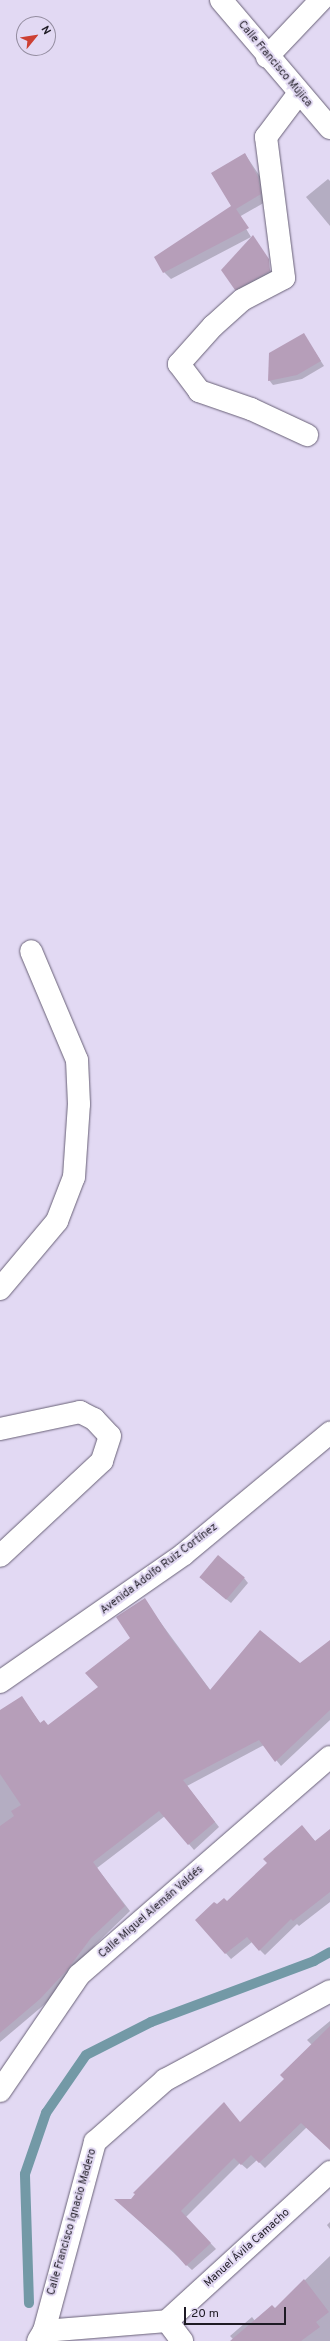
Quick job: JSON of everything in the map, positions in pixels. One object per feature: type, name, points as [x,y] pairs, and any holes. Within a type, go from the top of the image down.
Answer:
[{"type":"street","name":"Calle Francisco Mújica","points":[[221,0],[267,57],[330,128]]},
{"type":"street","points":[[267,57],[321,0]]},
{"type":"street","points":[[299,93],[266,137],[284,278],[242,300],[213,326],[179,364],[199,391],[251,409],[307,435]]},
{"type":"street","points":[[0,1289],[57,1221],[74,1177],[79,1104],[77,1060],[31,951]]},
{"type":"street","points":[[0,1429],[80,1412],[94,1419],[110,1436],[102,1461],[0,1556]]},
{"type":"street","name":"Avenida Adolfo Ruiz Cortínez","points":[[0,1682],[184,1554],[330,1433]]},
{"type":"street","name":"Calle Miguel Alemán Valdés","points":[[0,2091],[79,1975],[330,1757]]},
{"type":"street","name":"Calle Francisco Ignacio Madero","points":[[41,2336],[95,2142],[165,2080],[330,1991]]},
{"type":"street","name":"Manuel Ávila Camacho","points":[[167,2321],[330,2172]]},
{"type":"street","points":[[41,2336],[167,2321],[182,2341]]},
{"type":"building","points":[[245,153],[258,177],[261,194],[236,209],[249,228],[163,273],[154,257],[231,206],[211,173]]},
{"type":"building","points":[[253,235],[269,259],[270,271],[235,290],[221,270]]},
{"type":"building","points":[[304,333],[321,361],[297,375],[268,381],[269,353]]},
{"type":"building","points":[[218,1555],[245,1577],[226,1600],[199,1577]]},
{"type":"building","points":[[145,1598],[170,1637],[210,1690],[260,1630],[300,1663],[330,1640],[330,1710],[275,1762],[259,1740],[183,1780],[215,1822],[188,1845],[159,1811],[93,1862],[125,1906],[91,1938],[67,1970],[40,1999],[0,2033],[0,1826],[14,1816],[11,1811],[21,1805],[0,1774],[0,1710],[22,1696],[40,1723],[44,1720],[48,1725],[98,1687],[85,1673],[130,1638],[116,1617]]},
{"type":"building","points":[[302,1825],[315,1841],[330,1829],[330,1892],[293,1921],[291,1919],[259,1951],[247,1937],[225,1954],[195,1920],[214,1902],[217,1904],[224,1898],[227,1901],[267,1863],[263,1859]]},
{"type":"building","points":[[330,2026],[330,2150],[301,2123],[259,2163],[251,2155],[241,2165],[234,2158],[181,2211],[211,2243],[186,2266],[173,2251],[114,2199],[131,2199],[135,2194],[133,2193],[224,2102],[240,2122],[284,2079],[280,2075]]},
{"type":"building","points":[[304,2279],[329,2312],[316,2322],[320,2327],[301,2341],[230,2341],[272,2305],[275,2308]]},
{"type":"waterway","points":[[29,2303],[25,2174],[46,2113],[86,2055],[151,2022],[314,1961],[330,1952]]}]
